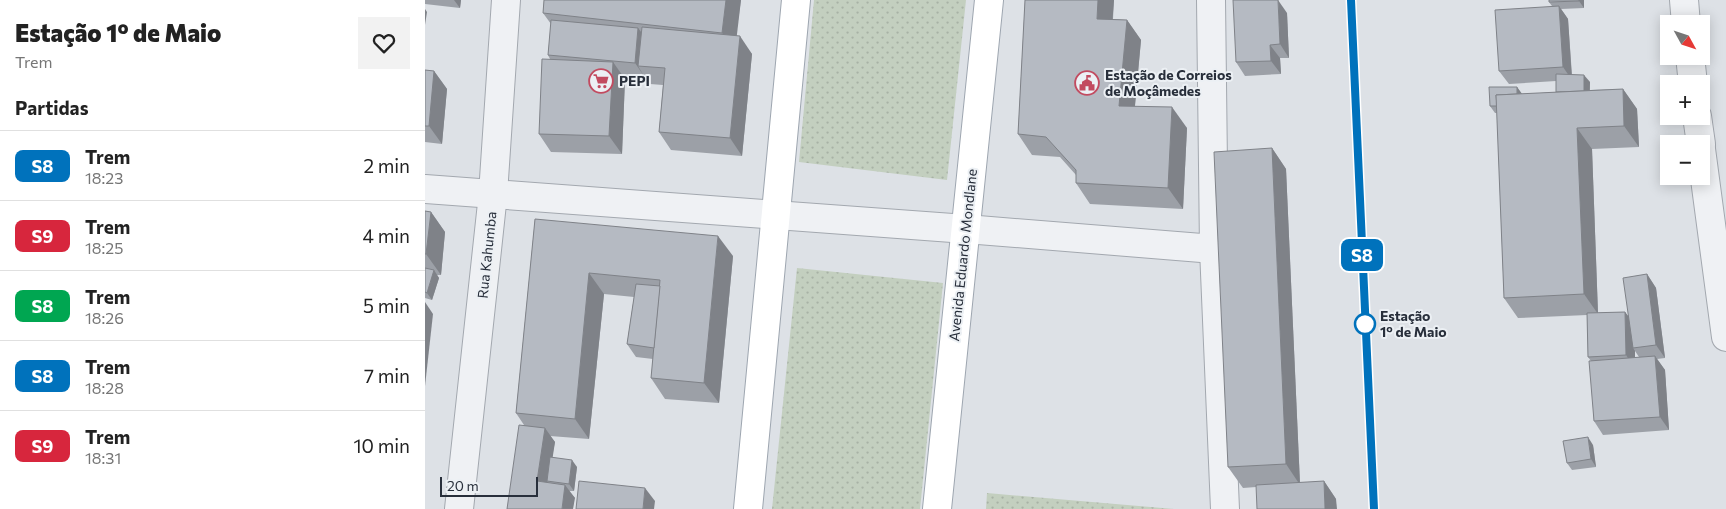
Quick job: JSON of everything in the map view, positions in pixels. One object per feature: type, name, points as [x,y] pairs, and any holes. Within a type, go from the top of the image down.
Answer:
[{"type":"main road","points":[[748,509],[796,0]]},
{"type":"main road","name":"Avenida Eduardo Mondlane","points":[[937,509],[989,0]]},
{"type":"street","name":"Rua Kahumba","points":[[459,509],[493,194],[506,0]]},
{"type":"street","points":[[1211,0],[1215,249],[1225,509]]},
{"type":"street","points":[[1684,0],[1685,15]]},
{"type":"street","points":[[1706,185],[1726,337]]},
{"type":"street","points":[[425,189],[1215,249]]},
{"type":"green space","points":[[814,0],[966,0],[947,180],[799,162]]},
{"type":"green space","points":[[797,268],[943,283],[920,509],[772,509]]},
{"type":"green space","points":[[987,493],[1174,509],[986,509]]},
{"type":"building","points":[[544,0],[726,0],[722,33],[543,13]]},
{"type":"building","name":"Estação de Correios de Moçâmedes","points":[[1025,0],[1098,0],[1097,19],[1127,20],[1119,106],[1172,107],[1168,188],[1076,183],[1076,170],[1046,137],[1018,134]]},
{"type":"building","points":[[1233,0],[1278,0],[1280,44],[1270,45],[1271,61],[1236,62]]},
{"type":"building","points":[[1549,0],[1579,0],[1579,1],[1549,2]]},
{"type":"building","points":[[1559,6],[1563,67],[1499,71],[1495,10]]},
{"type":"building","points":[[551,20],[638,28],[635,63],[548,55]]},
{"type":"building","points":[[642,27],[740,36],[730,138],[659,132],[665,68],[638,66]]},
{"type":"building","points":[[542,59],[613,62],[609,136],[539,134]]},
{"type":"building","points":[[425,70],[434,71],[429,126],[425,126]]},
{"type":"building","points":[[1556,74],[1584,75],[1584,91],[1556,92]]},
{"type":"building","points":[[1489,87],[1517,87],[1517,94],[1496,95],[1497,106],[1490,106]]},
{"type":"building","points":[[1623,89],[1624,126],[1577,128],[1584,294],[1504,298],[1496,95]]},
{"type":"building","points":[[1272,148],[1286,464],[1228,467],[1214,152]]},
{"type":"building","points":[[425,211],[431,212],[426,254],[425,254]]},
{"type":"building","points":[[535,219],[718,236],[704,383],[651,378],[660,280],[589,273],[575,419],[516,413]]},
{"type":"building","points":[[425,268],[434,270],[427,293],[425,292]]},
{"type":"building","points":[[1647,274],[1656,345],[1633,348],[1623,278]]},
{"type":"building","points":[[636,284],[660,286],[654,348],[627,344]]},
{"type":"building","points":[[1625,312],[1626,355],[1588,357],[1587,313]]},
{"type":"building","points":[[1655,356],[1660,417],[1594,421],[1589,361]]},
{"type":"building","points":[[519,425],[545,428],[537,481],[565,485],[562,509],[507,509]]},
{"type":"building","points":[[1588,437],[1591,459],[1567,463],[1563,441]]},
{"type":"building","points":[[550,457],[572,460],[569,484],[547,481]]},
{"type":"building","points":[[579,481],[645,488],[643,509],[576,509]]},
{"type":"building","points":[[1324,481],[1325,509],[1257,509],[1256,485]]},
{"type":"railway","points":[[1351,0],[1374,509]]},
{"type":"train","name":"S8","points":[[1351,0],[1374,509]]},
{"type":"place","name":"PEPI","points":[[601,81]]},
{"type":"place","name":"Estação de Correios de Moçâmedes","points":[[1087,83]]},
{"type":"place","name":"Estação 1º de Maio","points":[[1365,324]]}]
